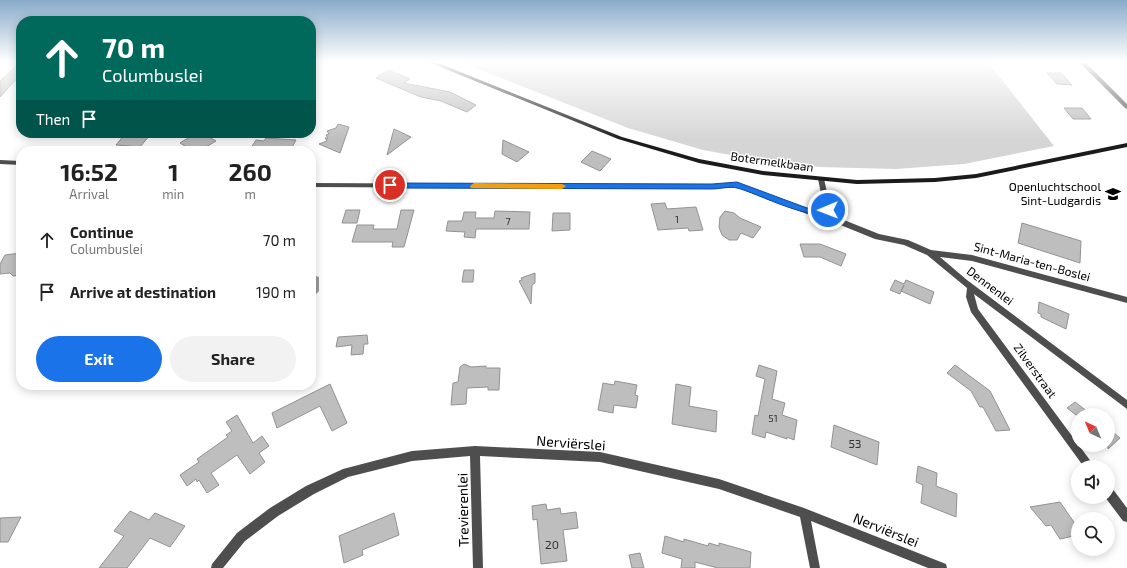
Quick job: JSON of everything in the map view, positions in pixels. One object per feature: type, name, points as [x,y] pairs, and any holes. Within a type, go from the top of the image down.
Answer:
[{"type":"main road","name":"Botermelkbaan","points":[[495,88],[613,135],[658,150],[733,168],[821,179],[903,182],[976,176],[1127,145]]},
{"type":"street","points":[[1108,88],[1127,107]]},
{"type":"street","points":[[0,162],[16,163]]},
{"type":"street","points":[[316,185],[712,187],[737,185],[807,211],[828,210],[821,179]]},
{"type":"street","name":"Dennenlei","points":[[828,210],[841,222],[858,230],[878,237],[905,242],[930,253],[971,288],[1127,405]]},
{"type":"street","name":"Sint-Maria-ten-Boslei","points":[[930,253],[972,258],[1127,300]]},
{"type":"street","name":"Zilverstraat","points":[[971,288],[970,297],[974,310],[1085,460]]},
{"type":"street","name":"Nerviërslei","points":[[216,568],[241,537],[274,512],[310,490],[348,472],[412,456],[475,451],[600,457],[719,484],[804,513],[942,568]]},
{"type":"street","name":"Trevierenlei","points":[[475,451],[478,568]]},
{"type":"street","points":[[1115,502],[1127,518]]},
{"type":"street","points":[[804,513],[816,568]]},
{"type":"shaded area","points":[[525,88],[1008,88],[1054,146],[964,164],[896,169],[819,167],[764,161],[703,150],[628,128]]},
{"type":"shaded area","points":[[316,276],[319,277],[319,291],[316,294]]},
{"type":"building","points":[[0,88],[9,88],[0,97]]},
{"type":"building","points":[[399,88],[427,88],[450,92],[476,105],[467,112],[441,101],[421,97]]},
{"type":"building","points":[[1064,108],[1082,108],[1091,119],[1073,119]]},
{"type":"building","points":[[338,124],[349,127],[340,153],[319,144],[327,141],[325,138],[328,138],[326,135],[329,134],[327,131],[336,128]]},
{"type":"building","points":[[394,129],[411,137],[387,155]]},
{"type":"building","points":[[122,138],[147,138],[141,146],[116,145]]},
{"type":"building","points":[[188,138],[211,138],[216,141],[208,146],[185,146],[180,143]]},
{"type":"building","points":[[266,138],[296,140],[293,146],[252,146],[256,140],[264,141]]},
{"type":"building","points":[[503,140],[529,152],[517,162],[502,154]]},
{"type":"building","points":[[592,151],[611,159],[600,171],[581,162]]},
{"type":"building","points":[[665,203],[667,209],[696,207],[703,230],[689,231],[688,228],[658,230],[651,204]]},
{"type":"building","points":[[346,210],[360,210],[357,223],[342,223]]},
{"type":"building","points":[[401,210],[414,210],[404,247],[392,247],[393,242],[352,242],[357,225],[374,225],[373,229],[397,229]]},
{"type":"building","points":[[495,211],[530,212],[529,229],[476,229],[475,238],[464,237],[465,232],[446,231],[448,221],[462,221],[464,212],[476,212],[475,218],[494,218]]},
{"type":"building","points":[[725,211],[734,213],[740,218],[761,227],[753,238],[741,233],[737,240],[729,240],[722,235],[719,227],[720,217]]},
{"type":"building","points":[[553,213],[570,213],[570,230],[552,231]]},
{"type":"building","points":[[1022,223],[1081,241],[1080,263],[1018,243]]},
{"type":"building","points":[[800,244],[820,244],[846,254],[841,266],[820,257],[804,257]]},
{"type":"building","points":[[16,254],[16,276],[13,276],[10,273],[0,274],[0,264],[5,255]]},
{"type":"building","points":[[464,270],[474,270],[473,282],[462,282]]},
{"type":"building","points":[[535,273],[535,283],[532,285],[531,304],[519,281],[522,280],[521,278]]},
{"type":"building","points":[[895,280],[904,284],[906,280],[934,292],[930,304],[901,291],[900,294],[890,290]]},
{"type":"building","points":[[1039,302],[1069,314],[1066,329],[1041,317],[1041,314],[1038,313]]},
{"type":"building","points":[[367,335],[368,344],[364,344],[363,354],[351,355],[352,345],[336,347],[338,337]]},
{"type":"building","points":[[464,364],[471,367],[486,366],[486,368],[500,368],[499,390],[488,390],[488,387],[467,388],[466,404],[451,405],[453,383],[458,382],[460,367]]},
{"type":"building","points":[[759,365],[777,371],[772,399],[785,403],[782,415],[797,420],[794,440],[766,432],[765,438],[752,434],[755,415],[758,416],[765,379],[756,376]]},
{"type":"building","points":[[955,365],[990,391],[1010,430],[996,431],[983,407],[980,407],[971,391],[947,373]]},
{"type":"building","points":[[615,381],[637,385],[635,395],[638,396],[636,408],[614,405],[613,413],[598,410],[603,383],[614,385]]},
{"type":"building","points":[[330,384],[347,423],[332,431],[320,406],[277,428],[272,413]]},
{"type":"building","points":[[676,384],[691,387],[689,406],[717,411],[716,432],[672,424]]},
{"type":"building","points":[[1075,402],[1083,408],[1071,408],[1071,411],[1067,408]]},
{"type":"building","points":[[237,415],[253,443],[262,436],[269,446],[259,453],[265,462],[250,474],[237,455],[211,473],[219,485],[207,493],[199,480],[197,482],[196,479],[187,486],[180,475],[199,462],[197,459],[228,437],[226,435],[232,431],[226,422]]},
{"type":"building","points":[[834,425],[879,442],[877,465],[831,447]]},
{"type":"building","points":[[1115,434],[1120,438],[1115,443]]},
{"type":"building","points":[[918,466],[937,473],[936,486],[957,494],[956,517],[921,503],[923,485],[916,482]]},
{"type":"building","points":[[1060,502],[1071,518],[1071,537],[1060,539],[1051,525],[1046,526],[1030,507]]},
{"type":"building","points":[[546,504],[547,510],[560,508],[561,514],[576,512],[578,528],[563,530],[567,561],[541,564],[537,519],[533,520],[532,506]]},
{"type":"building","points":[[130,511],[149,520],[155,513],[185,526],[170,547],[150,538],[127,568],[99,568],[124,536],[114,531]]},
{"type":"building","points":[[394,513],[399,535],[362,550],[363,555],[344,563],[339,536]]},
{"type":"building","points":[[21,517],[8,542],[0,542],[0,518]]},
{"type":"building","points":[[665,536],[684,542],[684,539],[708,546],[709,543],[719,546],[719,543],[751,552],[750,568],[718,568],[695,562],[695,568],[681,568],[682,559],[662,553]]},
{"type":"building","points":[[640,553],[644,568],[632,568],[629,555]]},
{"type":"slow traffic","points":[[474,186],[562,186]]},
{"type":"place","name":"Openluchtschool Sint-Ludgardis","points":[[1113,194]]},
{"type":"route","points":[[390,185],[712,187],[737,185],[807,211],[817,212],[828,210]]}]
